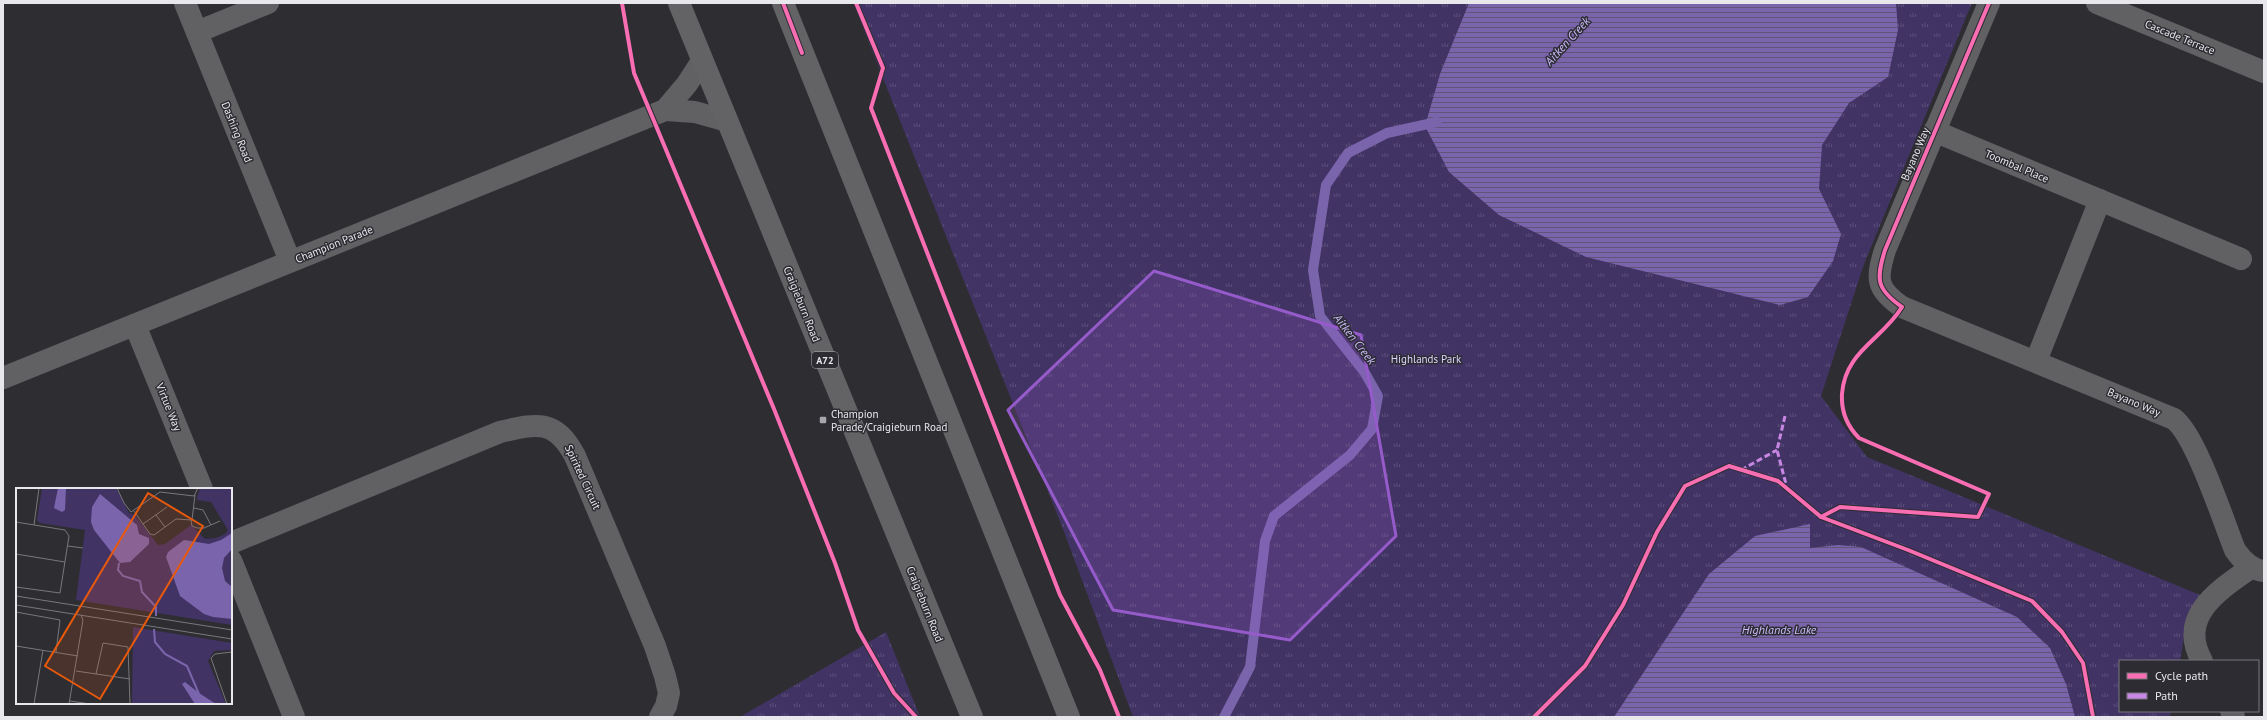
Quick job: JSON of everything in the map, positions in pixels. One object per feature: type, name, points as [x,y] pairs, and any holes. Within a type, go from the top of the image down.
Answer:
[{"type":"main road","name":"Craigieburn Road","points":[[679,3],[972,717]]},
{"type":"main road","points":[[783,3],[1069,717]]},
{"type":"street","name":"Dashing Road","points":[[185,3],[290,262]]},
{"type":"street","points":[[197,32],[268,3]]},
{"type":"street","name":"Bayano Way","points":[[1989,3],[1884,250],[1878,270],[1878,279],[1883,290],[1902,307],[2164,414],[2181,425],[2192,444],[2235,550],[2241,559],[2258,569]]},
{"type":"street","name":"Cascade Terrace","points":[[2097,3],[2264,72]]},
{"type":"street","name":"Champion Parade","points":[[665,110],[687,84],[702,61]]},
{"type":"street","name":"Champion Parade","points":[[3,378],[665,110],[695,112],[727,121]]},
{"type":"street","name":"Toombal Place","points":[[1934,131],[2241,258]]},
{"type":"street","points":[[2036,361],[2100,200]]},
{"type":"street","name":"Virtue Way","points":[[135,325],[202,488]]},
{"type":"street","name":"Spirited Circuit","points":[[232,542],[500,432],[523,426],[541,426],[557,431],[567,442],[575,456],[655,646],[669,693],[666,706],[660,717]]},
{"type":"street","points":[[232,562],[294,717]]},
{"type":"street","points":[[2202,660],[2194,637],[2199,615],[2207,602],[2222,588],[2258,569]]},
{"type":"highlighted area","points":[[1154,271],[1361,335],[1396,536],[1290,640],[1113,610],[1008,410]]},
{"type":"green space","name":"Highlands Park","points":[[853,3],[1972,3],[1864,264],[1821,396],[1867,457],[2200,595],[2187,619],[2180,660],[2119,660],[2119,712],[2171,712],[2170,717],[1133,717],[1063,529]]},
{"type":"green space","points":[[886,632],[920,717],[740,717]]},
{"type":"water","points":[[1469,3],[1896,3],[1898,30],[1888,77],[1849,103],[1822,145],[1819,189],[1841,234],[1833,261],[1808,297],[1780,305],[1586,257],[1499,215],[1449,172],[1425,126],[1440,74]]},
{"type":"water","name":"Highlands Lake","points":[[1810,524],[1810,548],[1838,545],[1861,547],[2017,617],[2050,648],[2066,684],[2075,717],[1614,717],[1709,574],[1755,536]]},
{"type":"waterway","name":"Aitken Creek","points":[[1224,717],[1250,667],[1265,541],[1274,516],[1350,455],[1372,429],[1378,396],[1365,373],[1320,316],[1313,270],[1326,185],[1348,153],[1387,133],[1437,122]]},
{"type":"marked path","points":[[1785,416],[1777,450],[1787,488]]},
{"type":"marked path","points":[[1741,470],[1777,450]]},
{"type":"cycle path","points":[[622,3],[634,73],[774,409],[835,563],[858,630],[894,693],[916,717]]},
{"type":"cycle path","points":[[783,3],[802,53]]},
{"type":"cycle path","points":[[856,3],[883,68],[871,108],[1060,595],[1100,670],[1119,717]]},
{"type":"cycle path","points":[[1821,517],[1840,507],[1978,517],[1989,494],[1859,438],[1848,424],[1842,401],[1845,379],[1857,356],[1885,328],[1902,307],[1887,295],[1880,283],[1880,269],[1882,260],[1989,3]]},
{"type":"cycle path","points":[[1534,717],[1585,666],[1623,605],[1657,532],[1685,486],[1729,466],[1778,481],[1821,517],[1908,550],[2032,601],[2062,632],[2083,663],[2093,717]]},
{"type":"place","name":"Champion Parade/Craigieburn Road","points":[[823,420]]}]
